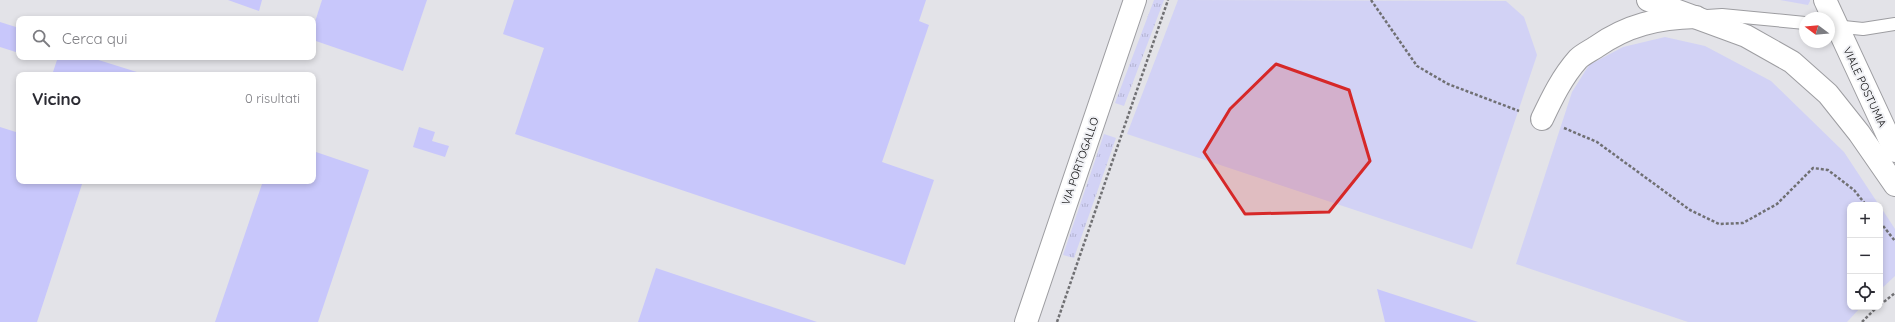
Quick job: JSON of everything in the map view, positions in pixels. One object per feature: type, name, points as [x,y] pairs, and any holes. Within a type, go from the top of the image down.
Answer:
[{"type":"main road","name":"VIA PORTOGALLO","points":[[1026,322],[1135,0]]},
{"type":"main road","points":[[1648,0],[1698,17],[1746,36],[1792,62],[1828,94],[1859,133],[1895,186]]},
{"type":"main road","name":"VIALE POSTUMIA","points":[[1825,0],[1829,12]]},
{"type":"main road","points":[[1542,119],[1560,83],[1580,58],[1614,34],[1655,21],[1671,18],[1698,17]]},
{"type":"main road","name":"VIALE POSTUMIA","points":[[1835,30],[1895,152]]},
{"type":"lane","points":[[1698,17],[1722,16],[1799,22]]},
{"type":"lane","points":[[1835,26],[1863,29],[1895,24]]},
{"type":"path","points":[[1057,322],[1168,0]]},
{"type":"path","points":[[1371,0],[1417,66],[1448,84],[1542,119],[1597,142],[1690,210],[1719,224],[1743,223],[1777,204],[1813,168],[1828,170],[1854,190],[1864,202]]},
{"type":"path","points":[[1883,226],[1895,241]]},
{"type":"path","points":[[1883,303],[1895,293]]},
{"type":"path","points":[[1862,322],[1874,310]]},
{"type":"highlighted area","points":[[1276,64],[1349,90],[1370,161],[1329,212],[1245,214],[1204,152],[1230,109]]},
{"type":"green space","points":[[1154,0],[1164,0],[1124,106],[1115,103]]},
{"type":"green space","points":[[1178,0],[1506,1],[1524,17],[1537,55],[1472,249],[1127,134]]},
{"type":"green space","points":[[1780,0],[1810,0],[1810,1],[1808,5]]},
{"type":"green space","points":[[1665,37],[1705,46],[1771,81],[1844,152],[1877,202],[1847,202],[1847,310],[1858,310],[1847,322],[1688,322],[1516,264],[1572,92],[1589,65],[1623,47]]},
{"type":"green space","points":[[1104,134],[1116,138],[1074,258],[1063,255]]},
{"type":"green space","points":[[1883,211],[1895,229],[1895,276],[1883,287]]},
{"type":"building","points":[[228,0],[262,0],[259,11]]},
{"type":"building","points":[[322,0],[427,0],[403,71],[316,41],[316,19]]},
{"type":"building","points":[[514,0],[926,0],[919,21],[929,25],[882,162],[934,180],[905,265],[515,134],[544,48],[503,34]]},
{"type":"building","points":[[0,22],[16,27],[16,52],[0,47]]},
{"type":"building","points":[[57,60],[99,60],[137,72],[53,72]]},
{"type":"building","points":[[0,127],[16,132],[16,184],[82,184],[37,322],[0,322]]},
{"type":"building","points":[[419,127],[435,132],[432,141],[449,146],[445,157],[413,147]]},
{"type":"building","points":[[316,152],[369,170],[318,322],[215,322],[262,184],[316,184]]},
{"type":"building","points":[[656,268],[817,322],[638,322]]},
{"type":"building","points":[[1377,289],[1478,322],[1385,322]]}]
